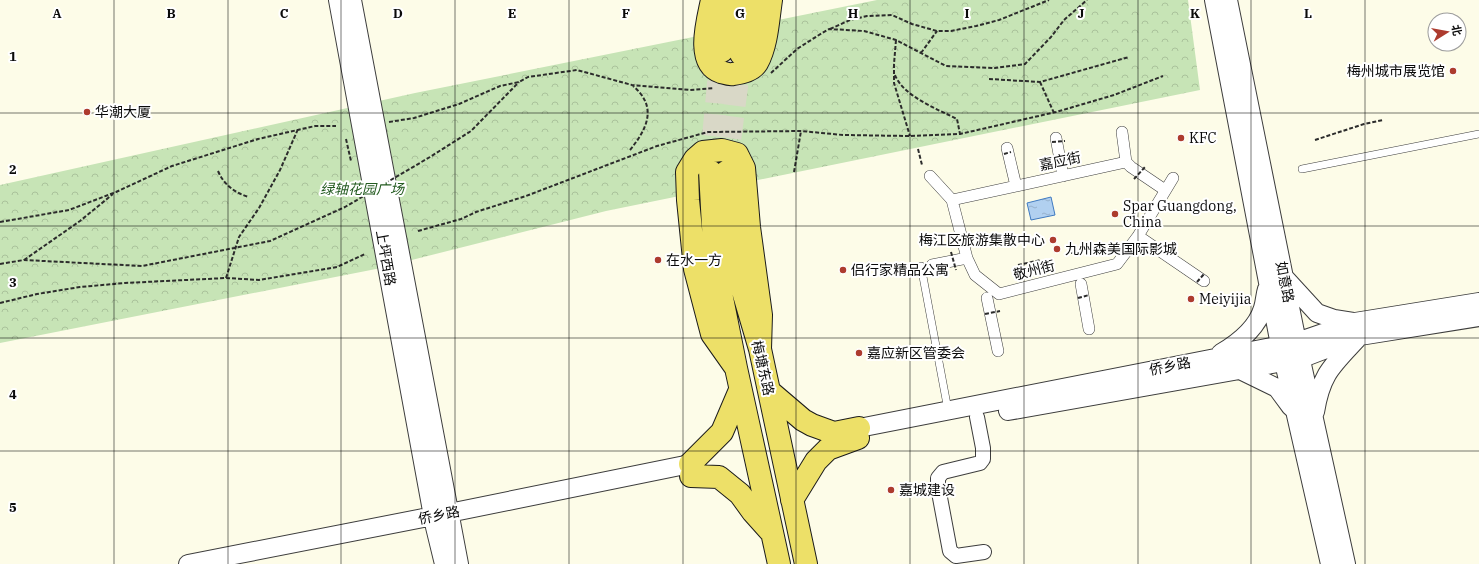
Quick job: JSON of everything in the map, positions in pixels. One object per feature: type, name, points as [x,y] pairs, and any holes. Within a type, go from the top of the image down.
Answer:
[{"type":"main road","points":[[712,0],[706,34],[705,50],[709,64],[718,71],[730,74],[745,73],[756,64],[763,47],[771,0]]},
{"type":"main road","points":[[729,0],[731,53],[751,0]]},
{"type":"main road","points":[[736,368],[712,334],[695,269],[688,200],[687,172],[695,159],[703,152],[722,150],[737,154],[744,168],[749,227],[761,315],[760,349]]},
{"type":"main road","name":"梅塘东路","points":[[779,564],[740,390],[715,263],[718,171],[735,264],[760,349],[806,564]]},
{"type":"main road","points":[[740,390],[722,432],[691,470],[719,477],[740,494],[753,512],[772,533]]},
{"type":"main road","points":[[769,390],[803,420],[812,425],[834,433],[859,433]]},
{"type":"main road","points":[[792,500],[816,461],[828,449],[859,433]]},
{"type":"street","name":"上坪西路","points":[[338,0],[442,520]]},
{"type":"street","name":"上坪西路","points":[[352,0],[442,520]]},
{"type":"street","name":"如意路","points":[[1214,0],[1276,279]]},
{"type":"street","name":"如意路","points":[[1228,0],[1290,352],[1296,416],[1330,564]]},
{"type":"street","points":[[1122,132],[1126,162],[1165,190]]},
{"type":"street","points":[[1058,141],[1063,176]]},
{"type":"street","points":[[1007,151],[1016,186]]},
{"type":"street","name":"嘉应街","points":[[952,200],[1126,162]]},
{"type":"street","points":[[926,266],[967,258],[952,200],[930,176]]},
{"type":"street","name":"敬州街","points":[[967,258],[976,275],[999,294],[1117,264],[1138,236],[1173,178]]},
{"type":"street","points":[[1138,236],[1202,279]]},
{"type":"street","points":[[1212,358],[1238,342],[1257,319],[1276,279],[1317,313],[1357,329],[1323,379],[1314,419]]},
{"type":"street","points":[[1081,284],[1089,329]]},
{"type":"street","points":[[987,298],[998,351]]},
{"type":"street","name":"侨乡路","points":[[859,433],[977,417],[1238,369],[1357,329],[1479,302]]},
{"type":"street","name":"侨乡路","points":[[1357,329],[1479,316]]},
{"type":"street","name":"侨乡路","points":[[859,433],[948,410],[1212,358],[1290,352]]},
{"type":"street","name":"如意路","points":[[1290,352],[1314,419],[1346,564]]},
{"type":"street","points":[[1238,369],[1277,388],[1296,416]]},
{"type":"street","points":[[977,417],[984,448],[983,459],[980,462],[943,472],[938,478],[938,488],[950,552],[956,556],[984,552]]},
{"type":"street","name":"侨乡路","points":[[188,564],[442,520],[691,470]]},
{"type":"street","name":"侨乡路","points":[[250,564],[442,520]]},
{"type":"street","points":[[442,520],[444,564]]},
{"type":"street","points":[[442,520],[459,564]]},
{"type":"lane","points":[[1302,169],[1479,134]]},
{"type":"lane","points":[[926,266],[948,410]]},
{"type":"path","points":[[769,75],[797,49],[822,33],[850,20],[867,16],[892,15],[912,24],[937,31],[951,30],[999,20],[1049,0]]},
{"type":"path","points":[[829,30],[864,31],[896,40],[946,66],[995,68],[1025,64],[1064,20],[1087,0]]},
{"type":"path","points":[[921,53],[937,31]]},
{"type":"path","points":[[896,40],[894,83],[910,136]]},
{"type":"path","points":[[989,79],[1040,82],[1129,57]]},
{"type":"path","points":[[0,264],[24,260],[142,266],[270,241],[345,207],[471,131],[519,82],[528,77],[577,70],[632,85],[690,90],[721,88]]},
{"type":"path","points":[[894,73],[898,82],[912,95],[957,119],[960,134]]},
{"type":"path","points":[[418,231],[462,219],[476,212],[526,196],[657,146],[708,132],[801,131],[843,135],[910,136],[960,134],[1054,113],[1114,95],[1163,76]]},
{"type":"path","points":[[384,123],[414,118],[459,104],[500,86],[519,82]]},
{"type":"path","points":[[1040,82],[1054,113]]},
{"type":"path","points":[[630,150],[640,138],[648,116],[646,104],[641,92],[632,85]]},
{"type":"path","points":[[1315,140],[1364,124],[1383,120]]},
{"type":"path","points":[[0,222],[69,210],[116,192],[179,164],[258,139],[315,126],[336,126]]},
{"type":"path","points":[[226,278],[239,237],[259,208],[288,154],[298,129]]},
{"type":"path","points":[[794,172],[801,131]]},
{"type":"path","points":[[918,149],[922,165]]},
{"type":"path","points":[[1134,179],[1145,167]]},
{"type":"path","points":[[218,171],[223,181],[241,195],[249,197]]},
{"type":"path","points":[[24,260],[80,221],[116,192]]},
{"type":"path","points":[[952,242],[973,237]]},
{"type":"path","points":[[1154,252],[1157,243]]},
{"type":"path","points":[[1071,253],[1096,248]]},
{"type":"path","points":[[951,252],[956,270]]},
{"type":"path","points":[[0,303],[37,294],[80,287],[124,283],[226,278],[259,280],[337,267],[364,254]]},
{"type":"path","points":[[1018,265],[1041,260]]},
{"type":"path","points":[[1078,298],[1089,295]]},
{"type":"path","points":[[985,314],[1000,311]]},
{"type":"green space","name":"绿轴花园广场","points":[[877,0],[1188,0],[1200,90],[606,211],[376,269],[0,343],[0,185],[415,93]]},
{"type":"water","points":[[1051,197],[1055,215],[1031,220],[1027,203]]},
{"type":"tunnel","points":[[710,169],[721,52]]},
{"type":"tunnel","points":[[726,171],[741,56]]},
{"type":"place","name":"梅州城市展览馆","points":[[1453,71]]},
{"type":"place","name":"华潮大厦","points":[[87,112]]},
{"type":"place","name":"KFC","points":[[1181,138]]},
{"type":"place","name":"Spar Guangdong, China","points":[[1115,214]]},
{"type":"place","name":"梅江区旅游集散中心","points":[[1053,240]]},
{"type":"place","name":"九州森美国际影城","points":[[1057,249]]},
{"type":"place","name":"在水一方","points":[[658,260]]},
{"type":"place","name":"侣行家精品公寓","points":[[843,270]]},
{"type":"place","name":"Meiyijia","points":[[1191,299]]},
{"type":"place","name":"嘉应新区管委会","points":[[859,353]]},
{"type":"place","name":"嘉城建设","points":[[891,490]]}]
